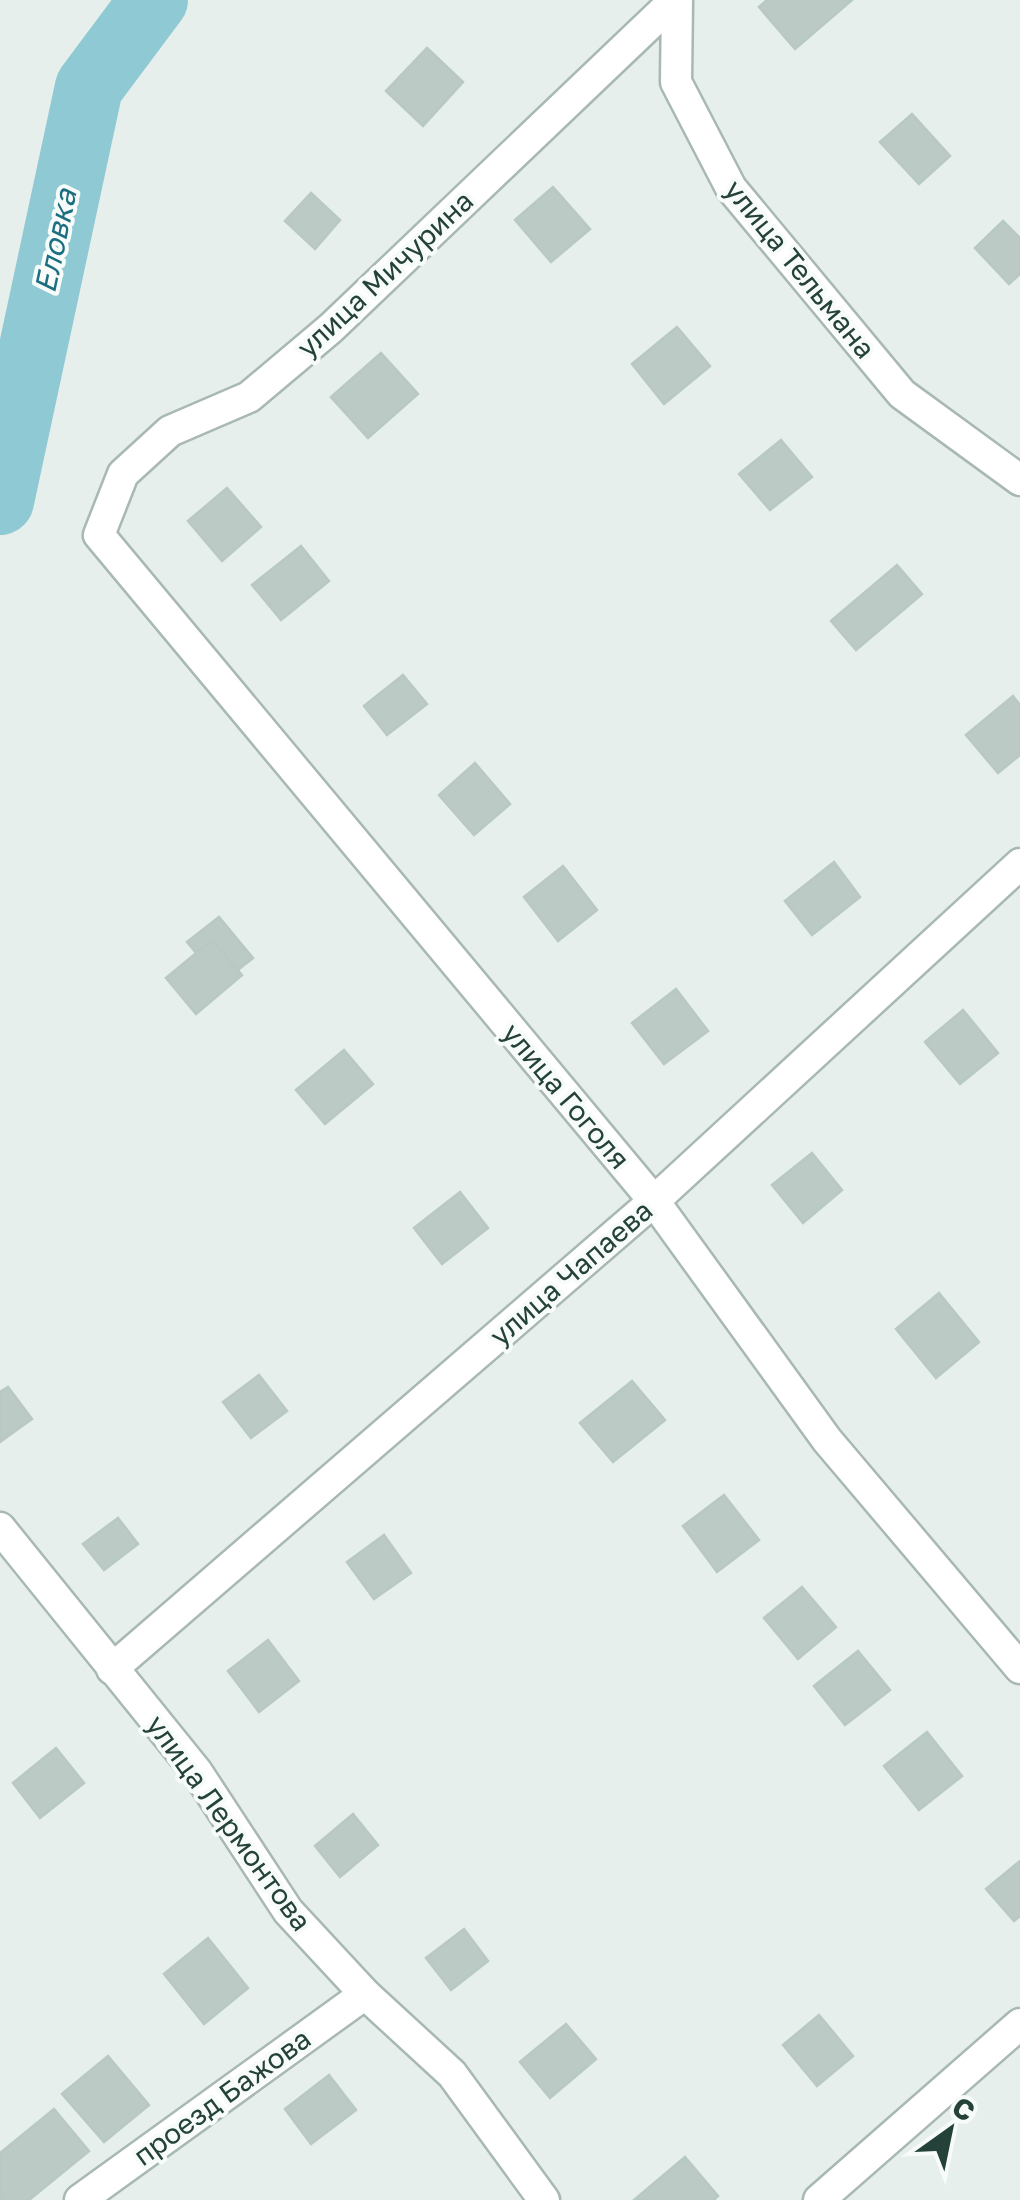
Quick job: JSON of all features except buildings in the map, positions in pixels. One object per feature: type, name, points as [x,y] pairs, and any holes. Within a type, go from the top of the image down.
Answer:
[{"type":"street","name":"улица Тельмана","points":[[676,0],[676,82],[731,188],[902,394],[1020,480]]},
{"type":"street","name":"улица Мичурина","points":[[98,535],[123,474],[134,463],[170,430],[249,396],[332,328],[676,0]]},
{"type":"street","name":"улица Гоголя","points":[[98,535],[654,1202],[827,1440],[1020,1668]]},
{"type":"street","name":"улица Чапаева","points":[[112,1669],[654,1202],[1020,864]]},
{"type":"street","name":"улица Лермонтова","points":[[0,1528],[196,1772],[288,1910],[364,1994],[452,2074],[544,2200]]},
{"type":"street","name":"проезд Бажова","points":[[80,2200],[364,1994]]},
{"type":"street","points":[[820,2200],[1020,2024]]},
{"type":"waterway","name":"Еловка","points":[[0,501],[89,87],[154,0]]}]
